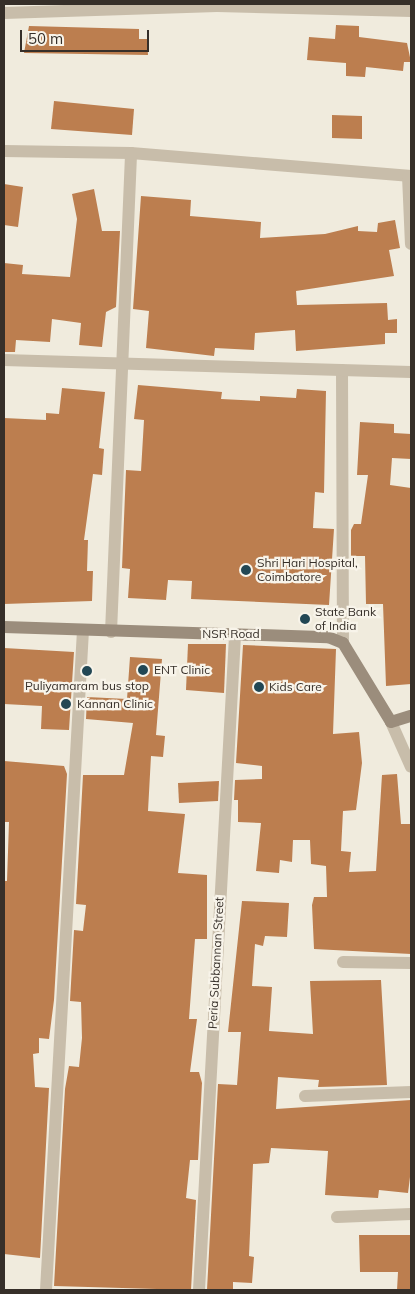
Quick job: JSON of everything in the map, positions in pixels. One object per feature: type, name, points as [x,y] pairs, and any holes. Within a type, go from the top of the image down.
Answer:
[{"type":"main road","name":"NSR Road","points":[[4,627],[235,635],[308,633],[343,643]]},
{"type":"main road","points":[[343,643],[391,722],[411,716]]},
{"type":"street","points":[[4,13],[217,5],[411,11]]},
{"type":"street","points":[[4,151],[131,153],[410,176],[411,244]]},
{"type":"street","points":[[111,632],[131,153]]},
{"type":"street","points":[[4,360],[411,372]]},
{"type":"street","points":[[342,370],[343,643]]},
{"type":"street","points":[[46,1290],[83,630]]},
{"type":"street","name":"Peria Subbannan Street","points":[[199,1290],[235,635]]},
{"type":"street","points":[[391,722],[411,767]]},
{"type":"street","points":[[343,962],[411,963]]},
{"type":"street","points":[[305,1096],[411,1092]]},
{"type":"street","points":[[337,1217],[411,1214]]},
{"type":"building","points":[[336,25],[359,26],[359,37],[407,43],[411,62],[404,62],[403,71],[366,67],[365,77],[346,76],[346,63],[307,60],[309,37],[335,39]]},
{"type":"building","points":[[29,26],[139,29],[139,39],[147,39],[148,55],[24,53]]},
{"type":"building","points":[[54,101],[134,109],[132,135],[51,129]]},
{"type":"building","points":[[332,115],[362,116],[362,139],[332,138]]},
{"type":"building","points":[[4,184],[23,187],[18,227],[4,225]]},
{"type":"building","points":[[94,189],[102,231],[120,231],[116,307],[106,312],[102,347],[79,345],[81,323],[52,319],[50,342],[16,340],[15,352],[4,352],[4,263],[23,265],[22,274],[70,277],[77,219],[72,194]]},
{"type":"building","points":[[141,196],[191,200],[190,216],[261,222],[260,238],[325,234],[358,226],[358,231],[377,232],[378,223],[395,220],[400,248],[389,250],[394,276],[296,291],[297,305],[387,303],[388,320],[397,319],[397,333],[385,333],[385,344],[296,351],[295,330],[255,333],[254,350],[215,348],[214,356],[146,348],[149,311],[133,309]]},
{"type":"building","points":[[138,385],[222,392],[221,399],[260,401],[260,396],[296,398],[297,389],[326,391],[324,493],[315,492],[313,528],[334,529],[329,605],[191,599],[192,581],[168,580],[166,600],[128,598],[130,569],[122,568],[126,470],[141,471],[144,420],[134,419]]},
{"type":"building","points":[[62,388],[105,392],[99,448],[104,449],[102,475],[93,474],[84,540],[88,540],[87,571],[93,571],[92,601],[4,604],[4,418],[46,420],[46,413],[59,414]]},
{"type":"building","points":[[360,422],[394,424],[394,433],[411,434],[411,459],[392,458],[390,485],[411,488],[411,684],[386,686],[383,604],[366,604],[365,556],[351,556],[351,530],[354,524],[361,524],[368,475],[357,475]]},
{"type":"building","points":[[188,644],[226,644],[224,693],[186,690]]},
{"type":"building","points":[[243,645],[336,649],[333,734],[359,732],[362,763],[356,810],[343,811],[341,851],[351,852],[349,872],[376,871],[382,775],[397,774],[401,824],[411,824],[411,954],[314,949],[312,905],[314,897],[327,897],[326,866],[311,864],[310,840],[293,840],[292,862],[280,860],[279,873],[256,871],[261,823],[238,822],[238,800],[234,800],[235,780],[262,779],[262,766],[236,763]]},
{"type":"building","points":[[4,648],[74,652],[69,730],[41,729],[42,706],[4,704]]},
{"type":"building","points":[[130,657],[162,659],[156,735],[165,736],[163,757],[151,756],[148,811],[185,814],[178,873],[207,875],[207,939],[195,939],[189,1019],[197,1019],[190,1072],[199,1072],[202,1083],[198,1160],[190,1160],[186,1198],[196,1200],[191,1290],[54,1286],[65,1089],[69,1066],[79,1067],[82,1038],[81,1002],[70,1001],[74,930],[83,931],[86,905],[76,904],[83,775],[124,775],[133,723],[86,719],[87,697],[127,699]]},
{"type":"building","points":[[4,761],[64,766],[67,774],[54,1000],[49,1039],[39,1038],[39,1053],[33,1054],[35,1087],[49,1088],[40,1258],[4,1254],[4,881],[7,881],[9,822],[4,822]]},
{"type":"building","points":[[219,781],[218,801],[179,803],[178,783]]},
{"type":"building","points":[[242,901],[289,903],[287,937],[265,936],[263,946],[255,944],[252,986],[272,987],[269,1031],[313,1034],[310,981],[381,980],[387,1085],[318,1087],[319,1080],[278,1077],[276,1109],[411,1100],[411,1169],[408,1193],[379,1190],[378,1198],[325,1195],[328,1151],[271,1148],[269,1163],[253,1164],[249,1256],[254,1257],[252,1283],[233,1282],[233,1290],[207,1290],[218,1084],[237,1085],[241,1032],[228,1032]]},
{"type":"building","points":[[359,1235],[411,1235],[411,1290],[397,1290],[398,1272],[360,1272]]},
{"type":"place","name":"Shri Hari Hospital, Coimbatore","points":[[246,570]]},
{"type":"place","name":"State Bank of India","points":[[305,619]]},
{"type":"place","name":"ENT Clinic","points":[[143,670]]},
{"type":"place","name":"Puliyamaram bus stop","points":[[87,671]]},
{"type":"place","name":"Kids Care","points":[[259,687]]},
{"type":"place","name":"Kannan Clinic","points":[[66,704]]}]
